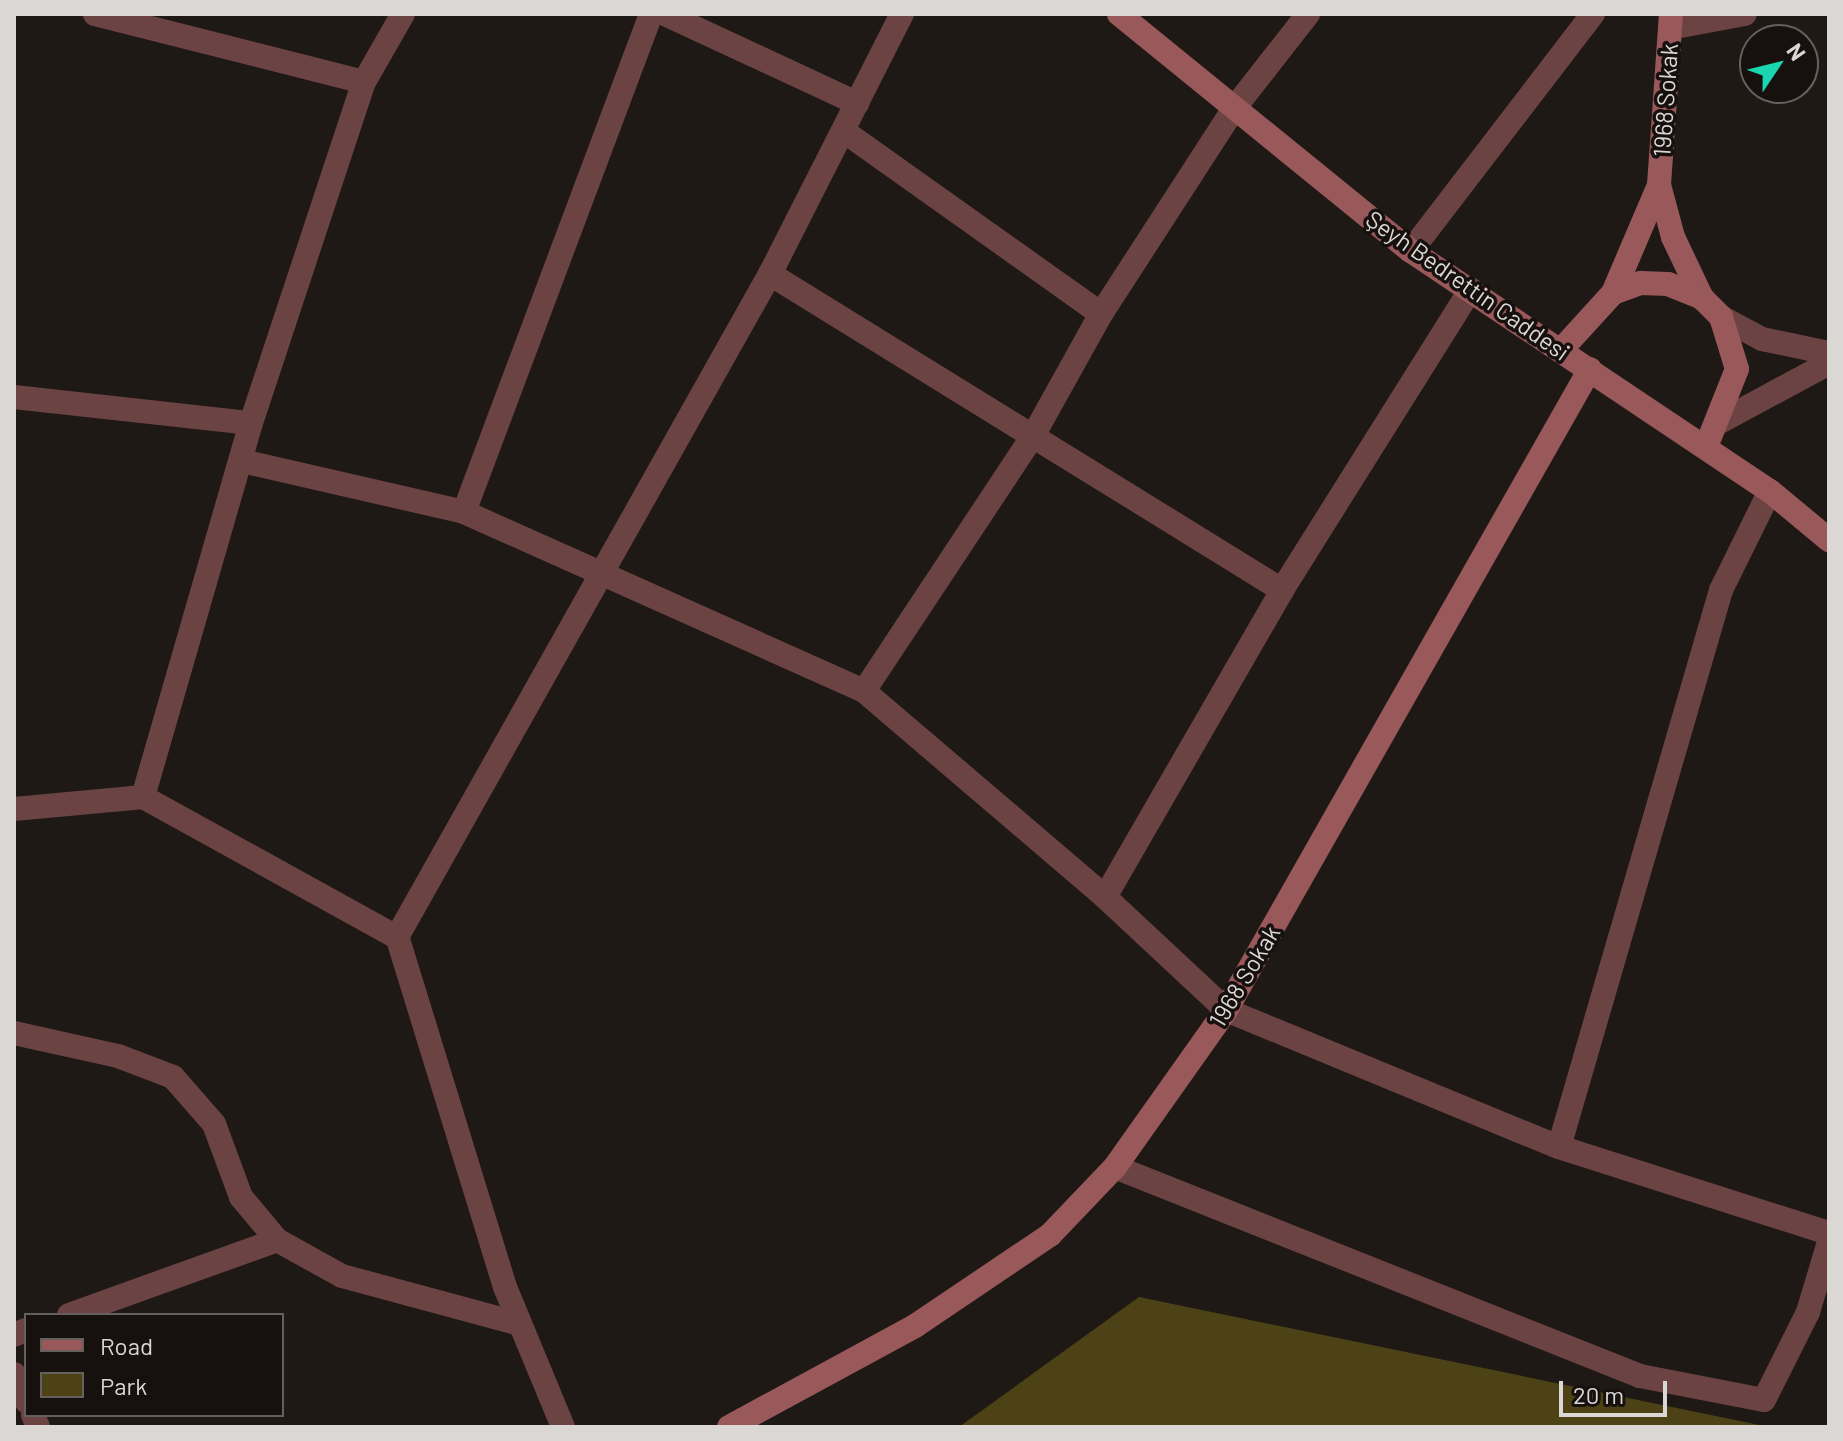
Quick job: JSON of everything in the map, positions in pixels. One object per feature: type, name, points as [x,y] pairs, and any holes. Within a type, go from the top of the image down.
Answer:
[{"type":"street","points":[[95,14],[364,82]]},
{"type":"street","points":[[143,797],[251,423],[364,82],[403,14]]},
{"type":"street","points":[[464,512],[651,14]]},
{"type":"street","points":[[665,14],[857,103]]},
{"type":"street","points":[[397,937],[770,274],[845,132],[902,14]]},
{"type":"street","name":"Şeyh Bedrettin Caddesi","points":[[1119,14],[1233,110],[1411,251],[1770,491],[1829,540]]},
{"type":"street","points":[[864,691],[1033,436],[1101,314],[1233,110],[1308,14]]},
{"type":"street","points":[[1411,251],[1593,14]]},
{"type":"street","points":[[1670,21],[1745,14]]},
{"type":"street","name":"1968 Sokak","points":[[1659,185],[1670,21]]},
{"type":"street","points":[[845,132],[1101,314]]},
{"type":"street","points":[[1561,350],[1613,293],[1659,185]]},
{"type":"street","points":[[1659,185],[1673,237],[1702,298],[1721,317],[1762,339],[1829,353]]},
{"type":"street","points":[[770,274],[1282,590]]},
{"type":"street","points":[[1613,293],[1641,283],[1668,284],[1702,298]]},
{"type":"street","points":[[1105,897],[1282,590],[1471,289]]},
{"type":"street","points":[[1706,447],[1737,369],[1721,317]]},
{"type":"street","points":[[1718,423],[1829,363]]},
{"type":"street","name":"1968 Sokak","points":[[729,1427],[915,1326],[1050,1235],[1115,1167],[1226,1010],[1590,369]]},
{"type":"street","points":[[14,397],[251,423]]},
{"type":"street","points":[[242,461],[464,512],[864,691],[1105,897],[1226,1010],[1559,1147],[1829,1233]]},
{"type":"street","points":[[1559,1147],[1721,590],[1770,491]]},
{"type":"street","points":[[14,809],[143,797],[397,937],[520,1324],[563,1427]]},
{"type":"street","points":[[14,1033],[118,1056],[173,1077],[214,1124],[241,1197],[277,1240],[342,1276],[520,1324]]},
{"type":"street","points":[[1115,1167],[1640,1376],[1764,1400],[1808,1312],[1829,1242]]},
{"type":"street","points":[[75,1313],[277,1240]]},
{"type":"street","points":[[14,1374],[24,1396]]},
{"type":"green space","points":[[1139,1297],[1769,1427],[959,1427]]}]
